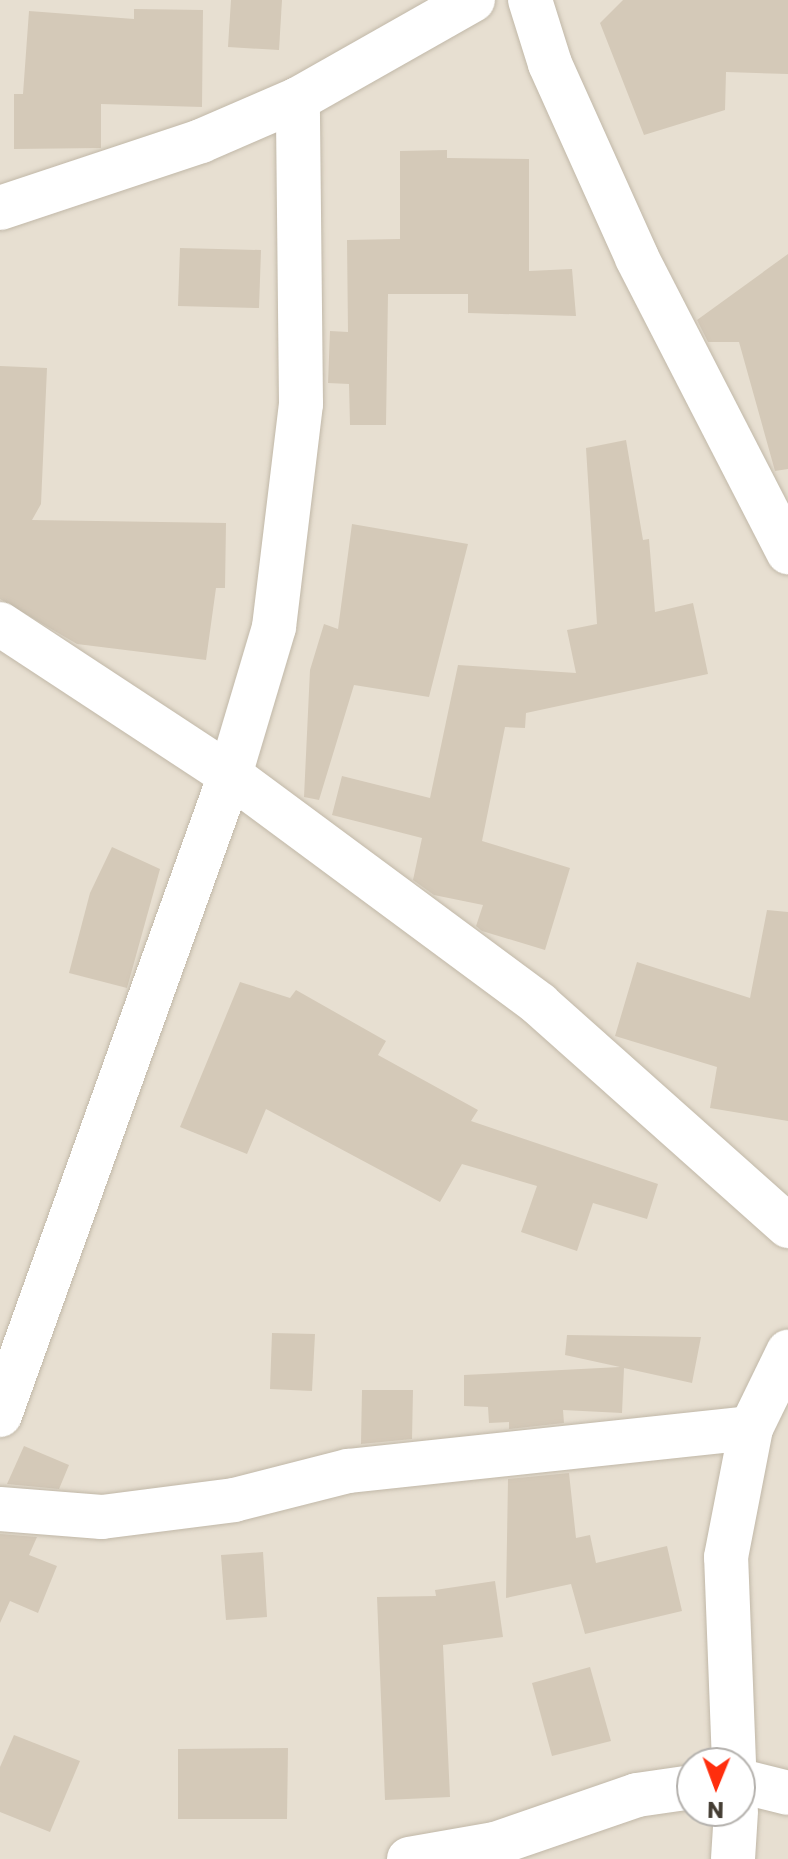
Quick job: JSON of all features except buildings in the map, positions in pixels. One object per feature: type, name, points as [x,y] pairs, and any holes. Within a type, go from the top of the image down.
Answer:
[{"type":"street","points":[[0,208],[201,141],[298,99],[473,0]]},
{"type":"street","points":[[530,0],[550,64],[637,258],[788,552]]},
{"type":"street","points":[[0,1415],[230,775],[274,627],[292,494],[304,306],[298,99]]},
{"type":"street","points":[[0,624],[230,775],[539,1004],[788,1226]]},
{"type":"street","points":[[733,1747],[726,1557],[751,1428],[788,1352]]},
{"type":"street","points":[[0,1509],[102,1517],[234,1500],[348,1471],[751,1428]]},
{"type":"street","points":[[756,1785],[788,1793]]},
{"type":"street","points":[[409,1859],[495,1844],[637,1795],[676,1789]]},
{"type":"street","points":[[733,1859],[735,1827]]},
{"type":"shaded area","points":[[0,0],[788,0],[788,1859],[0,1859]]}]
